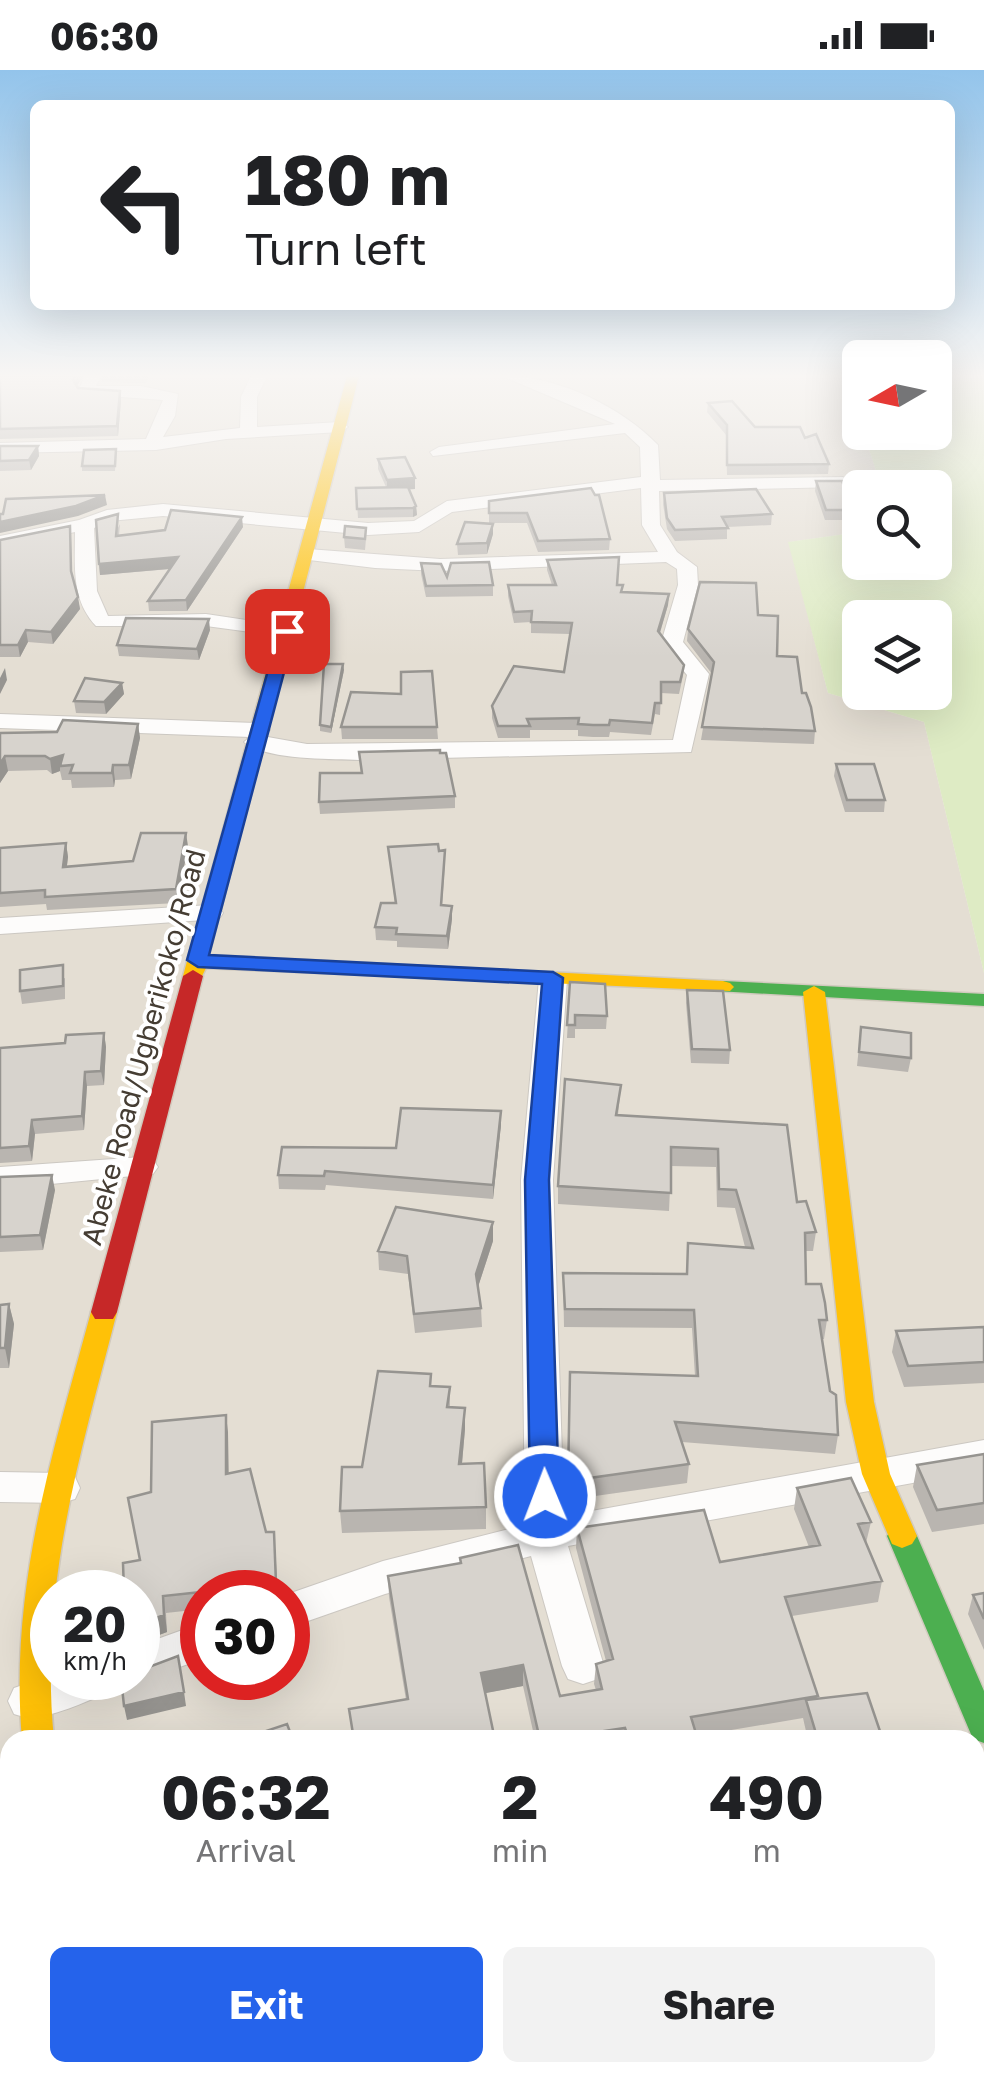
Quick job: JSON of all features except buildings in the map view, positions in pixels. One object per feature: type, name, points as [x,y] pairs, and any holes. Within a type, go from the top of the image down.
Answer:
[{"type":"street","name":"Abeke Road/Ugberikoko/Road","points":[[33,1721],[29,1636],[61,1488],[142,1167],[329,470]]},
{"type":"street","points":[[650,470],[651,525],[670,556]]},
{"type":"street","points":[[0,542],[84,525],[107,516],[176,510],[368,529],[419,526],[447,507],[650,483],[842,482]]},
{"type":"street","points":[[84,525],[88,596],[96,617],[104,622],[206,620],[287,631]]},
{"type":"street","points":[[0,722],[258,736],[359,754],[684,747],[698,674],[672,642],[688,585],[685,563],[670,556],[564,566],[455,566],[370,564],[308,555]]},
{"type":"street","points":[[0,926],[210,913]]},
{"type":"street","points":[[198,960],[984,1000]]},
{"type":"street","points":[[553,978],[537,1180],[545,1536],[584,1666]]},
{"type":"street","points":[[814,992],[860,1402],[876,1474],[984,1729]]},
{"type":"street","points":[[0,1178],[142,1167]]},
{"type":"street","points":[[310,1603],[383,1578],[592,1524],[984,1455]]},
{"type":"street","points":[[0,1487],[61,1488]]},
{"type":"street","points":[[33,1721],[65,1700]]},
{"type":"shaded area","points":[[0,470],[876,470],[842,470],[842,535],[789,542],[828,693],[842,697],[842,710],[884,710],[924,722],[984,973],[984,1730],[0,1730]]},
{"type":"green space","points":[[876,470],[984,470],[984,973],[924,722],[884,710],[952,710],[952,600],[842,600],[842,697],[828,693],[788,542],[842,534],[842,580],[952,580],[952,470]]},
{"type":"traffic: fast","points":[[723,987],[984,1000]]},
{"type":"traffic: fast","points":[[902,1536],[984,1729]]},
{"type":"traffic: slow","points":[[193,976],[328,470]]},
{"type":"traffic: slow","points":[[198,961],[723,987]]},
{"type":"traffic: slow","points":[[814,992],[860,1402],[876,1474],[902,1536]]},
{"type":"traffic: slow","points":[[37,1730],[34,1633],[40,1579],[62,1470],[104,1312]]},
{"type":"traffic: jam","points":[[104,1312],[193,976]]},
{"type":"route","points":[[287,631],[198,960],[553,978],[537,1180],[545,1496]]}]
